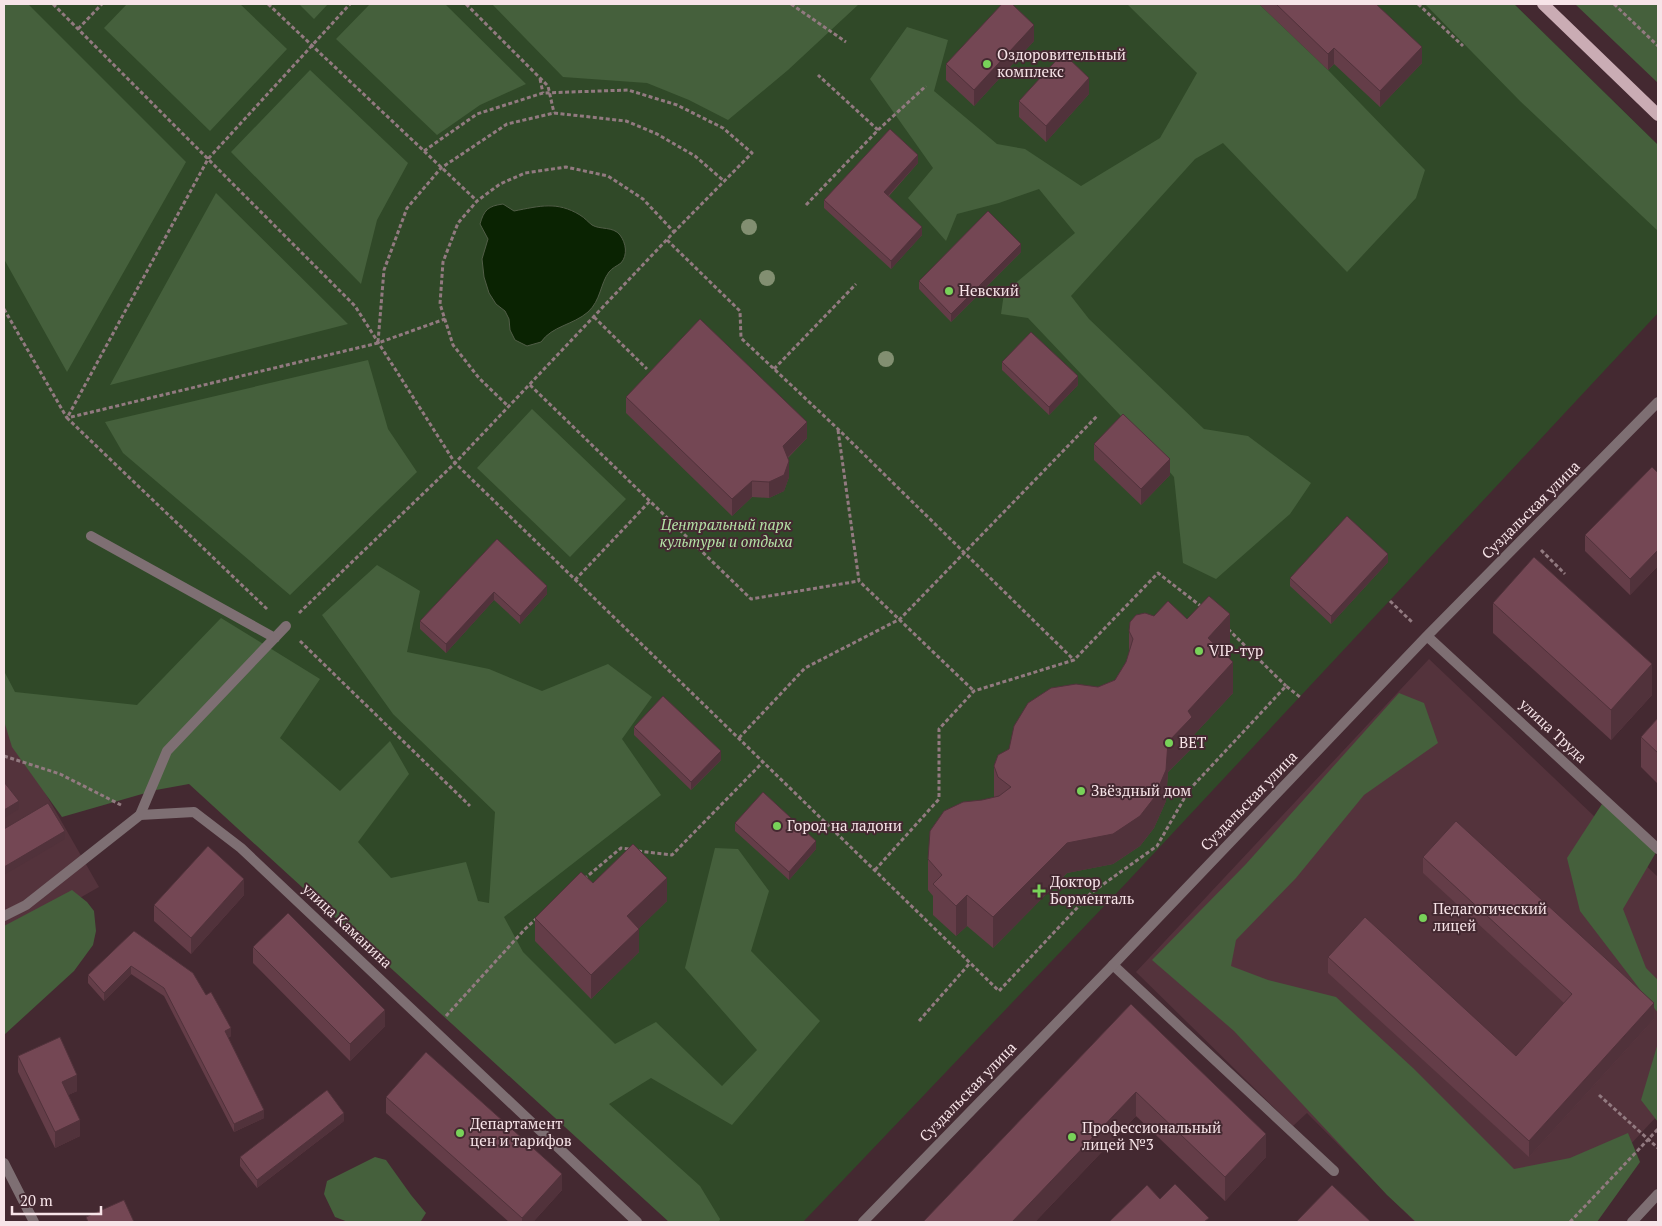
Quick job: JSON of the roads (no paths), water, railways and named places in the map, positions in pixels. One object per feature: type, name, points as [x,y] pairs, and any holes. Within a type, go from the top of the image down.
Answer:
[{"type":"main road","points":[[1544,4],[1658,115]]},
{"type":"street","name":"Суздальская улица","points":[[863,1222],[1113,965],[1427,636],[1658,402]]},
{"type":"street","points":[[91,536],[274,638]]},
{"type":"street","points":[[4,916],[26,905],[140,815],[167,751],[286,626]]},
{"type":"street","name":"улица Труда","points":[[1427,636],[1658,848]]},
{"type":"street","name":"улица Каманина","points":[[140,815],[194,812],[241,848],[637,1222]]},
{"type":"street","points":[[1113,965],[1334,1171]]},
{"type":"street","points":[[4,1163],[34,1222]]},
{"type":"street","points":[[1632,1222],[1658,1194]]},
{"type":"place","name":"Оздоровительный комплекс","points":[[987,64]]},
{"type":"place","name":"Невский","points":[[949,291]]},
{"type":"place","name":"VIP-тур","points":[[1199,651]]},
{"type":"place","name":"BET","points":[[1169,743]]},
{"type":"place","name":"Звёздный дом","points":[[1081,791]]},
{"type":"place","name":"Город на ладони","points":[[777,826]]},
{"type":"place","name":"Доктор Борменталь","points":[[1039,891]]},
{"type":"place","name":"Педагогический лицей","points":[[1423,918]]},
{"type":"place","name":"Департамент цен и тарифов","points":[[460,1133]]},
{"type":"place","name":"Профессиональный лицей №3","points":[[1072,1137]]},
{"type":"park label","name":"Центральный парк культуры и отдыха","points":[[726,534]]}]
